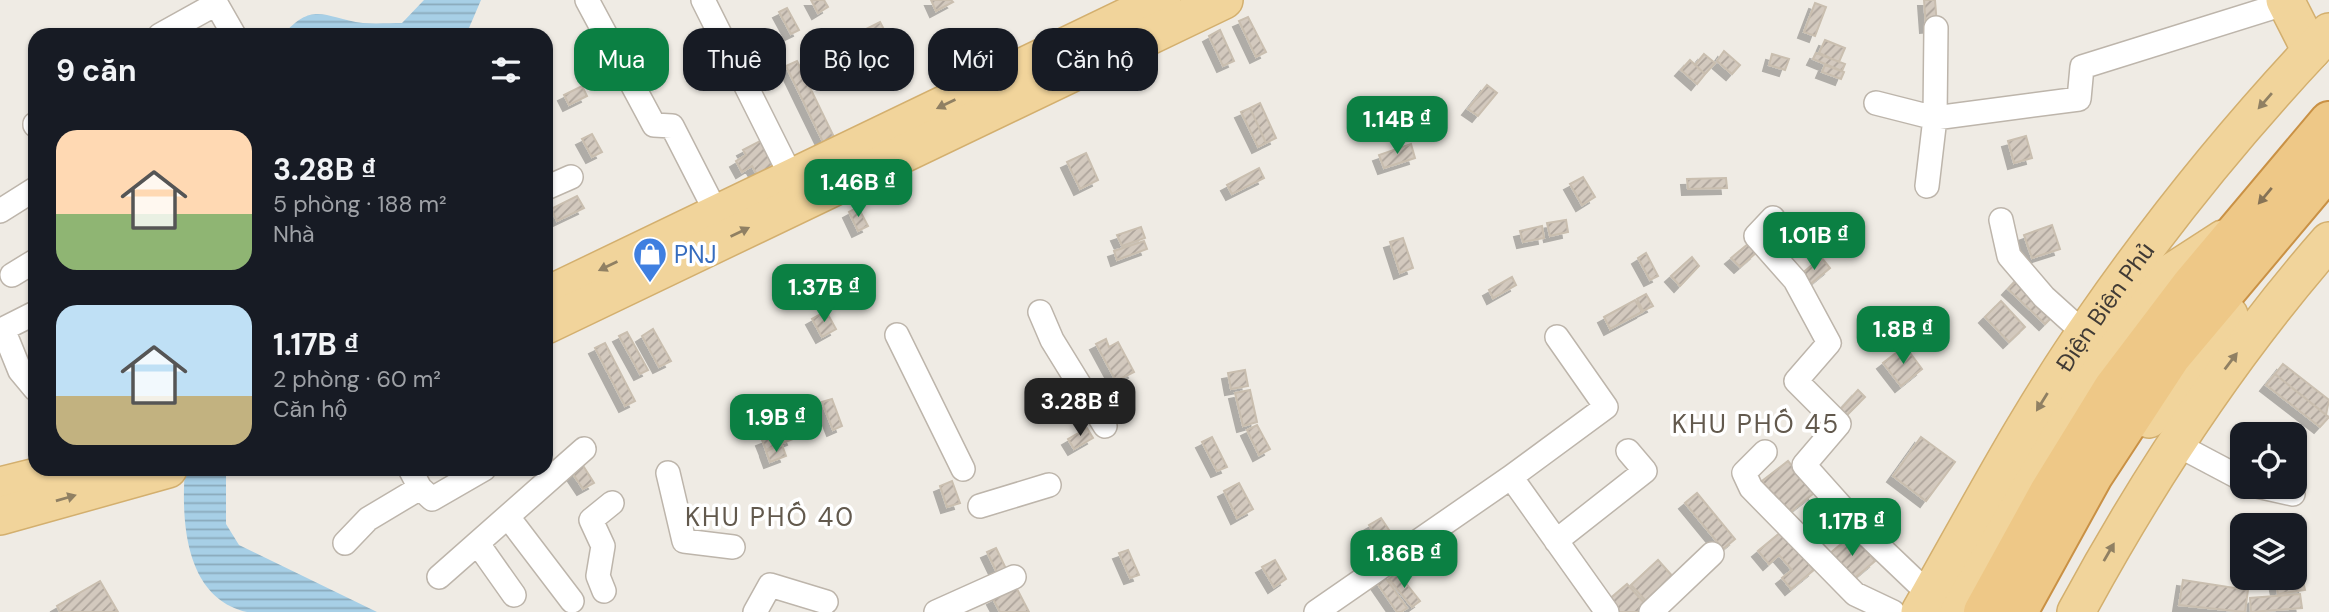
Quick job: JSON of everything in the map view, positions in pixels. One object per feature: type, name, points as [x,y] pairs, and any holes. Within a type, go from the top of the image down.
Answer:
[{"type":"highway","name":"Điện Biên Phủ","points":[[1983,612],[2049,492],[2113,388],[2233,233],[2328,120]]},
{"type":"highway","points":[[2018,612],[2093,476],[2141,400],[2244,268],[2329,169]]},
{"type":"main road","points":[[553,321],[797,190],[1145,12],[1224,0]]},
{"type":"main road","points":[[2286,2],[2320,41]]},
{"type":"main road","name":"Điện Biên Phủ","points":[[1936,606],[2013,448],[2085,334],[2174,213],[2265,101],[2320,41]]},
{"type":"main road","points":[[553,293],[717,214],[797,190]]},
{"type":"main road","points":[[2035,612],[2131,442],[2242,298],[2306,199]]},
{"type":"main road","name":"Điện Biên Phủ","points":[[1936,606],[2172,272],[2233,233]]},
{"type":"main road","points":[[2076,612],[2174,443],[2263,319],[2329,241]]},
{"type":"main road","points":[[0,486],[40,476]]},
{"type":"main road","points":[[0,516],[143,476]]},
{"type":"street","points":[[587,0],[654,125],[673,126],[717,214]]},
{"type":"street","points":[[703,0],[797,190]]},
{"type":"street","points":[[172,28],[215,2],[230,28]]},
{"type":"street","points":[[1875,103],[1935,118],[2079,99],[2082,67],[2286,2]]},
{"type":"street","points":[[1927,186],[1935,118],[1936,28]]},
{"type":"street","points":[[553,185],[571,177]]},
{"type":"street","points":[[0,211],[28,193]]},
{"type":"street","points":[[1773,218],[1756,236],[1794,280],[1829,343],[1796,382],[1839,424],[1804,465],[1936,606]]},
{"type":"street","points":[[2001,220],[2009,256],[2044,296],[2085,334]]},
{"type":"street","points":[[12,275],[28,265]]},
{"type":"street","points":[[1041,312],[1052,340],[1105,426]]},
{"type":"street","points":[[28,316],[3,329],[20,371],[28,381]]},
{"type":"street","points":[[897,335],[963,470]]},
{"type":"street","points":[[1316,612],[1511,477],[1605,407],[1557,337]]},
{"type":"street","points":[[2174,443],[2230,473]]},
{"type":"street","points":[[439,578],[584,449]]},
{"type":"street","points":[[1556,541],[1646,471],[1628,451]]},
{"type":"street","points":[[1765,452],[1744,472],[1751,488],[1855,594],[1893,612]]},
{"type":"street","points":[[668,473],[684,541],[733,547]]},
{"type":"street","points":[[345,542],[415,478],[432,499],[472,476]]},
{"type":"street","points":[[1511,477],[1601,610]]},
{"type":"street","points":[[980,506],[1049,485]]},
{"type":"street","points":[[604,591],[598,576],[603,546],[591,520],[612,503]]},
{"type":"street","points":[[508,517],[572,601]]},
{"type":"street","points":[[478,544],[514,595]]},
{"type":"street","points":[[1651,612],[1712,554]]},
{"type":"street","points":[[936,612],[1014,577]]},
{"type":"street","points":[[754,612],[770,584],[827,602]]},
{"type":"water","points":[[424,0],[481,0],[469,28],[289,28],[303,18],[320,14],[363,23],[402,23]]},
{"type":"water","points":[[185,476],[226,476],[226,524],[239,545],[377,612],[247,612],[226,604],[211,591],[199,574],[191,555],[184,511]]},
{"type":"building","points":[[811,0],[824,0],[828,7],[818,13]]},
{"type":"building","points":[[931,0],[951,0],[953,2],[936,11]]},
{"type":"building","points":[[1924,0],[1935,0],[1937,26],[1926,27]]},
{"type":"building","points":[[1815,3],[1826,7],[1815,36],[1804,32]]},
{"type":"building","points":[[787,8],[799,30],[791,34],[779,12]]},
{"type":"building","points":[[1248,17],[1266,52],[1256,57],[1239,21]]},
{"type":"building","points":[[880,22],[883,28],[868,28]]},
{"type":"building","points":[[1220,30],[1234,61],[1223,66],[1209,36]]},
{"type":"building","points":[[1825,40],[1845,48],[1839,62],[1819,53]]},
{"type":"building","points":[[1724,51],[1740,65],[1732,74],[1717,61]]},
{"type":"building","points":[[1816,53],[1845,64],[1842,71],[1813,59]]},
{"type":"building","points":[[1704,54],[1715,63],[1705,74],[1695,65]]},
{"type":"building","points":[[1772,54],[1789,59],[1785,70],[1769,65]]},
{"type":"building","points":[[1690,60],[1705,74],[1697,84],[1681,70]]},
{"type":"building","points":[[797,61],[800,67],[800,91],[812,91],[834,137],[823,142],[786,66]]},
{"type":"building","points":[[1825,65],[1844,72],[1841,79],[1822,72]]},
{"type":"building","points":[[1487,85],[1497,93],[1478,116],[1468,109]]},
{"type":"building","points":[[574,90],[584,91],[587,96],[569,105],[564,95]]},
{"type":"building","points":[[1260,103],[1276,138],[1266,143],[1250,108]]},
{"type":"building","points":[[1250,108],[1266,143],[1258,147],[1241,112]]},
{"type":"building","points":[[592,134],[602,152],[592,157],[582,139]]},
{"type":"building","points":[[2026,136],[2032,158],[2014,163],[2008,141]]},
{"type":"building","points":[[760,141],[775,170],[759,178],[752,166],[742,172],[736,161],[746,155],[743,150]]},
{"type":"building","points":[[1411,144],[1415,158],[1384,168],[1379,155]]},
{"type":"building","points":[[1086,153],[1098,180],[1080,189],[1067,162]]},
{"type":"building","points":[[1259,168],[1264,178],[1232,194],[1227,185]]},
{"type":"building","points":[[1583,177],[1595,197],[1582,205],[1570,184]]},
{"type":"building","points":[[1726,178],[1727,188],[1688,189],[1687,179]]},
{"type":"building","points":[[577,196],[584,208],[557,221],[553,208]]},
{"type":"building","points":[[858,207],[868,226],[858,231],[849,212]]},
{"type":"building","points":[[1566,220],[1568,232],[1550,236],[1547,223]]},
{"type":"building","points":[[2052,225],[2060,249],[2032,258],[2024,235]]},
{"type":"building","points":[[1542,226],[1544,238],[1523,242],[1520,231]]},
{"type":"building","points":[[1141,227],[1145,238],[1122,246],[1117,235]]},
{"type":"building","points":[[1403,238],[1413,268],[1400,273],[1390,242]]},
{"type":"building","points":[[1144,241],[1147,249],[1117,260],[1114,251]]},
{"type":"building","points":[[1748,244],[1756,253],[1740,267],[1731,258]]},
{"type":"building","points":[[1646,253],[1658,276],[1650,280],[1638,258]]},
{"type":"building","points":[[1692,257],[1699,266],[1680,286],[1671,276]]},
{"type":"building","points":[[1821,257],[1830,268],[1807,287],[1798,277]]},
{"type":"building","points":[[2021,275],[2058,311],[2045,324],[2008,289]]},
{"type":"building","points":[[1512,277],[1516,285],[1493,298],[1489,290]]},
{"type":"building","points":[[1646,294],[1653,306],[1643,311],[1637,299]]},
{"type":"building","points":[[1635,300],[1642,312],[1610,329],[1604,317]]},
{"type":"building","points":[[2001,301],[2025,327],[2009,342],[1985,317]]},
{"type":"building","points":[[826,311],[836,329],[822,337],[812,319]]},
{"type":"building","points":[[653,329],[671,361],[659,367],[642,336]]},
{"type":"building","points":[[627,332],[648,370],[640,374],[619,336]]},
{"type":"building","points":[[1106,339],[1109,347],[1118,342],[1134,372],[1116,381],[1096,344]]},
{"type":"building","points":[[605,343],[635,401],[625,406],[595,348]]},
{"type":"building","points":[[1905,346],[1922,369],[1901,386],[1883,363]]},
{"type":"building","points":[[2283,364],[2329,400],[2326,415],[2275,374]]},
{"type":"building","points":[[1245,370],[1248,386],[1231,389],[1228,373]]},
{"type":"building","points":[[2275,374],[2329,417],[2320,427],[2266,385]]},
{"type":"building","points":[[1250,390],[1257,422],[1243,426],[1235,393]]},
{"type":"building","points":[[1858,390],[1865,397],[1844,418],[1838,412]]},
{"type":"building","points":[[832,399],[842,426],[833,430],[822,402]]},
{"type":"building","points":[[1257,425],[1270,449],[1259,455],[1247,430]]},
{"type":"building","points":[[1087,428],[1093,438],[1074,449],[1068,439]]},
{"type":"building","points":[[789,430],[793,439],[766,450],[762,440]]},
{"type":"building","points":[[1212,437],[1227,467],[1217,471],[1202,442]]},
{"type":"building","points":[[1921,437],[1955,462],[1926,501],[1893,476]]},
{"type":"building","points":[[782,445],[786,456],[770,462],[766,451]]},
{"type":"building","points":[[1788,461],[1814,493],[1788,514],[1762,481]]},
{"type":"building","points":[[582,464],[594,483],[583,489],[569,468]]},
{"type":"building","points":[[952,481],[960,503],[947,507],[940,486]]},
{"type":"building","points":[[1239,483],[1253,509],[1237,518],[1224,491]]},
{"type":"building","points":[[1697,493],[1735,539],[1723,549],[1685,503]]},
{"type":"building","points":[[1381,518],[1399,545],[1387,552],[1369,525]]},
{"type":"building","points":[[1781,532],[1814,570],[1791,589],[1782,578],[1792,570],[1779,555],[1769,564],[1758,551]]},
{"type":"building","points":[[1853,534],[1875,561],[1850,582],[1828,555]]},
{"type":"building","points":[[996,548],[1009,575],[1000,579],[987,552]]},
{"type":"building","points":[[1128,550],[1139,575],[1130,578],[1119,553]]},
{"type":"building","points":[[1275,560],[1286,579],[1274,587],[1262,567]]},
{"type":"building","points":[[1658,560],[1675,579],[1648,603],[1631,585]]},
{"type":"building","points":[[1397,572],[1420,601],[1412,607],[1389,579]]},
{"type":"building","points":[[1385,577],[1407,608],[1401,612],[1397,612],[1377,583]]},
{"type":"building","points":[[2183,580],[2230,587],[2230,590],[2248,590],[2245,612],[2179,605]]},
{"type":"building","points":[[100,581],[118,612],[60,612],[57,606]]},
{"type":"building","points":[[1627,584],[1648,607],[1642,612],[1614,612],[1606,602]]},
{"type":"building","points":[[1016,587],[1029,612],[1000,612],[993,599]]},
{"type":"building","points":[[2277,590],[2305,590],[2278,594]]},
{"type":"building","points":[[2300,594],[2302,608],[2251,612],[2250,598]]},
{"type":"place","name":"PNJ","points":[[650,284]]},
{"type":"district","name":"KHU PHỐ 45","points":[[1756,424]]},
{"type":"district","name":"KHU PHỐ 40","points":[[770,517]]}]
